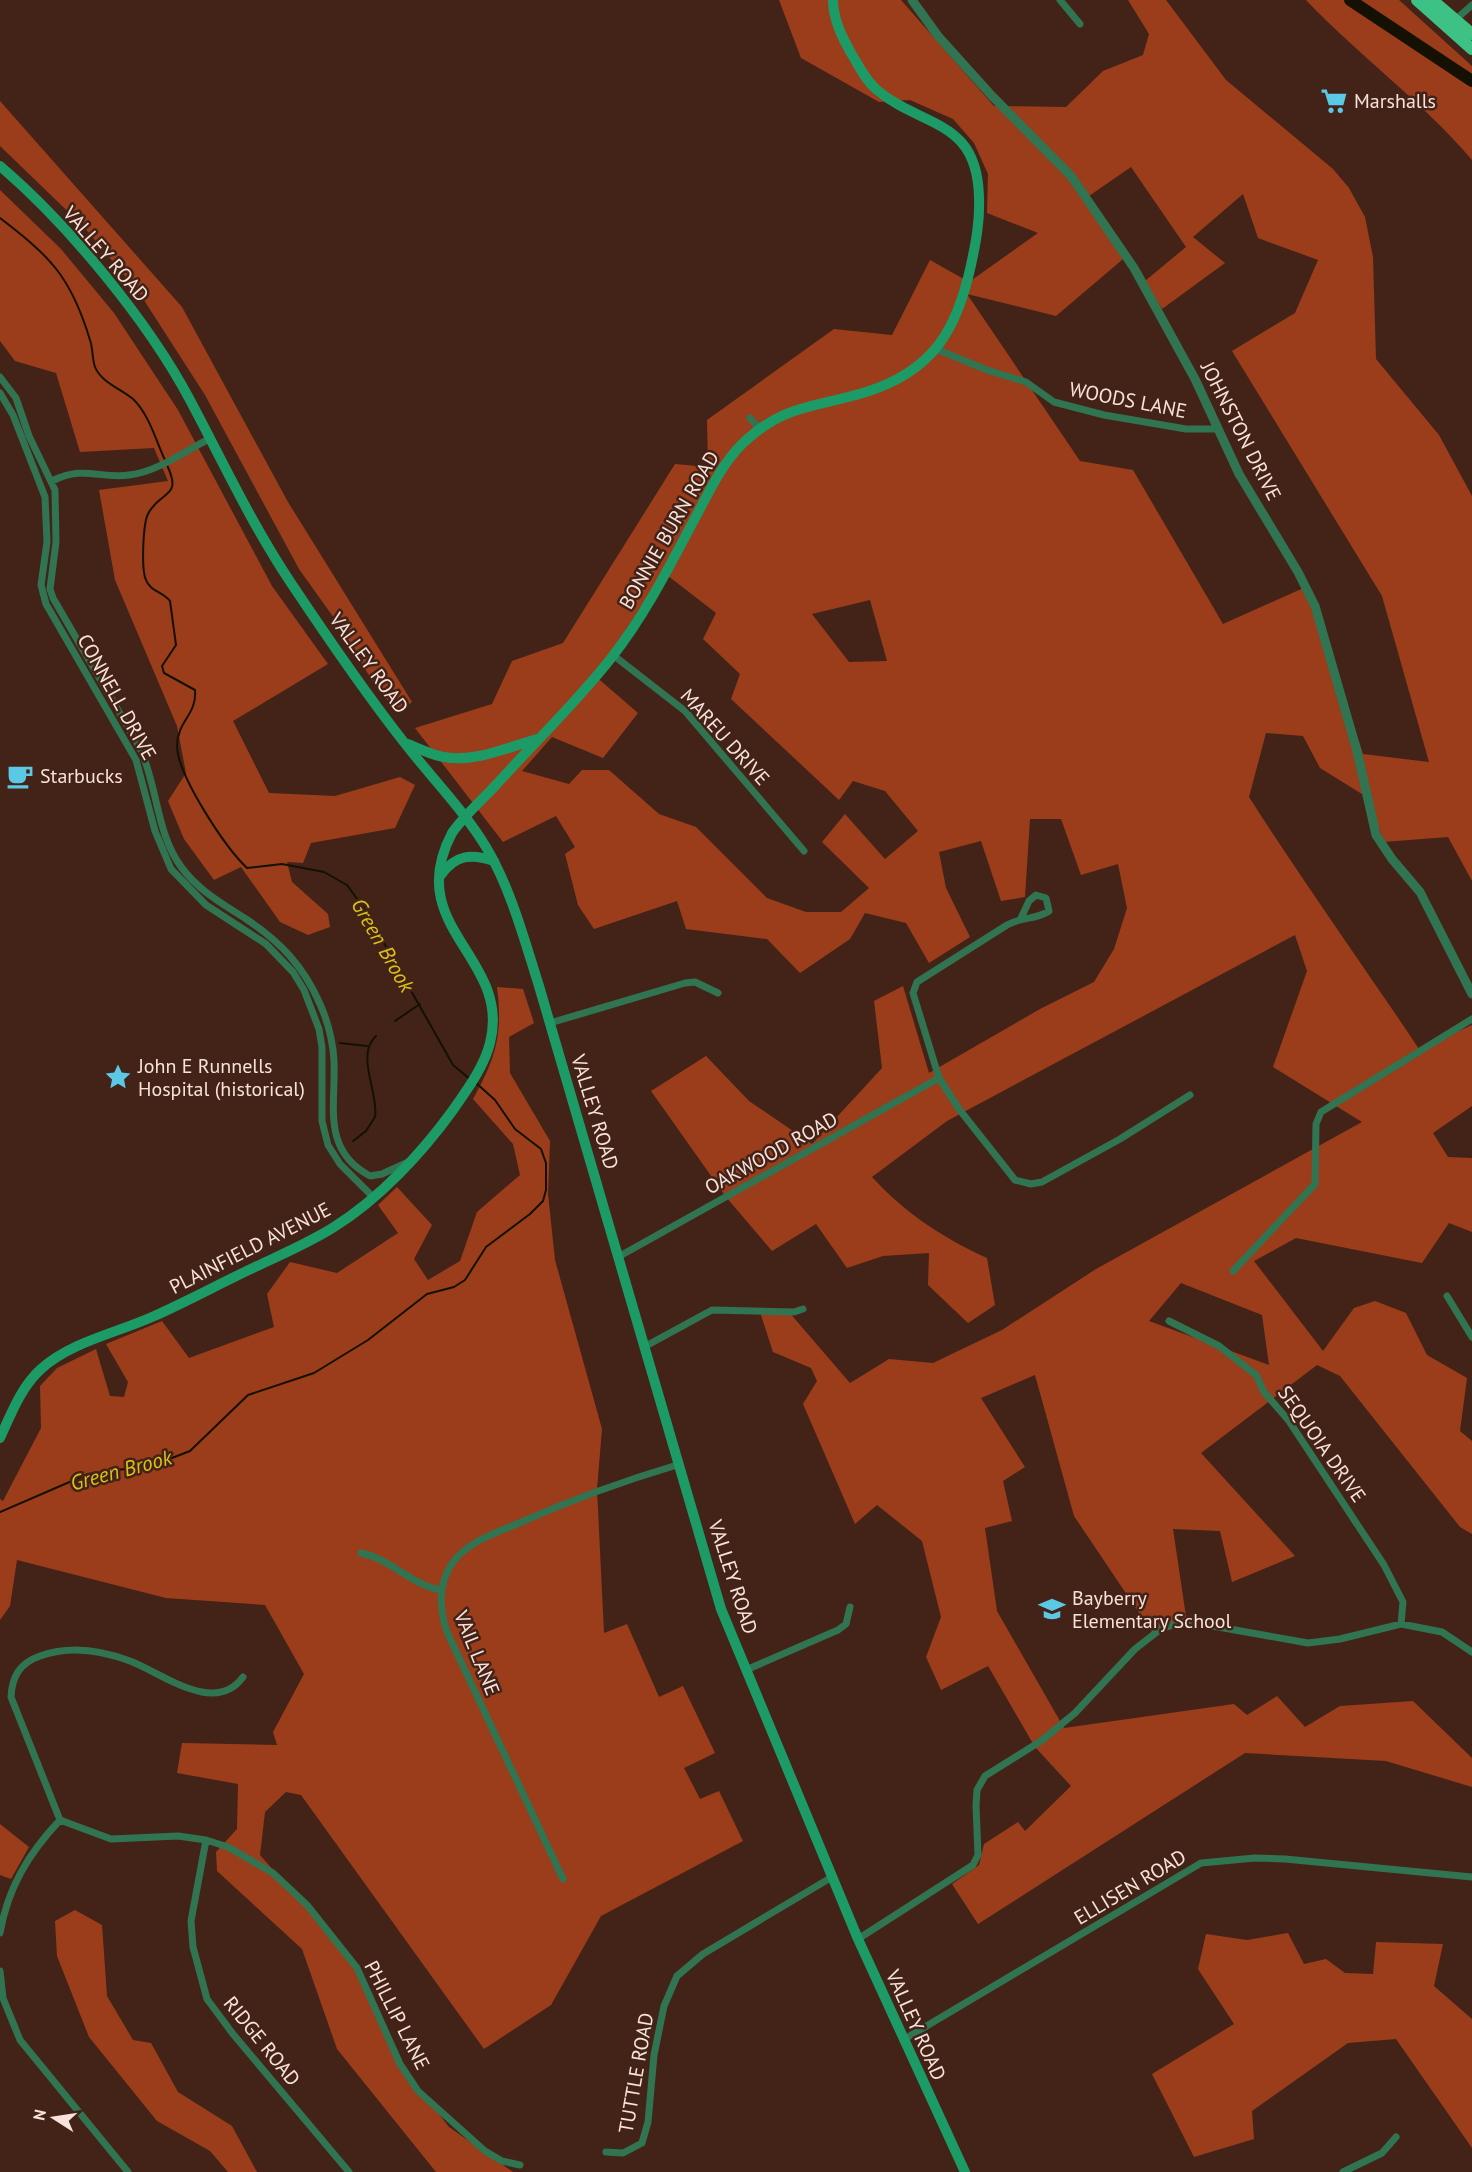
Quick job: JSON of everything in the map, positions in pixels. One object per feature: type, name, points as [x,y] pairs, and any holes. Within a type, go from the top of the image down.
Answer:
[{"type":"highway","points":[[1417,0],[1472,49]]},
{"type":"highway","points":[[1432,0],[1472,34]]},
{"type":"main road","name":"BONNIE BURN ROAD","points":[[464,817],[613,655],[654,593],[717,478],[741,445],[760,429],[798,408],[865,393],[896,380],[936,349],[953,324],[966,287],[979,218],[976,174],[971,158],[951,132],[939,123],[885,96],[867,79],[838,26],[833,0]]},
{"type":"main road","name":"VALLEY ROAD","points":[[0,166],[107,279],[144,328],[178,381],[258,532],[361,685],[464,817],[494,861],[525,942],[550,1023],[677,1465],[721,1609],[858,1939],[965,2172]]},
{"type":"main road","points":[[404,743],[440,757],[453,759],[467,758],[538,739]]},
{"type":"main road","name":"PLAINFIELD AVENUE","points":[[0,1438],[24,1390],[39,1370],[55,1358],[153,1317],[320,1236],[373,1197],[442,1124],[476,1074],[490,1043],[491,1002],[481,973],[443,913],[440,878],[447,842],[464,817]]},
{"type":"main road","points":[[440,878],[448,865],[463,856],[494,861]]},
{"type":"street","name":"JOHNSTON DRIVE","points":[[912,0],[938,36],[992,96],[1059,162],[1095,207],[1134,268],[1195,379],[1239,474],[1298,572],[1315,606],[1357,751],[1369,815],[1376,835],[1392,860],[1420,892],[1472,994]]},
{"type":"street","points":[[1060,0],[1080,24]]},
{"type":"street","points":[[1455,20],[1472,5]]},
{"type":"street","name":"WOODS LANE","points":[[936,349],[987,370],[1026,382],[1054,402],[1104,415],[1186,429],[1218,429]]},
{"type":"street","name":"CONNELL DRIVE","points":[[0,377],[16,398],[35,450],[55,490],[56,528],[50,589],[56,605],[133,736],[150,773],[166,836],[182,868],[207,894],[277,942],[301,968],[310,983],[328,1027],[332,1046],[332,1119],[338,1142],[344,1152],[370,1176],[382,1174],[407,1163]]},
{"type":"street","name":"CONNELL DRIVE","points":[[0,393],[13,415],[45,496],[47,542],[42,585],[46,604],[136,760],[155,831],[171,868],[207,905],[266,944],[293,972],[304,990],[319,1029],[323,1064],[322,1121],[328,1145],[340,1164],[373,1197]]},
{"type":"street","points":[[750,418],[760,429]]},
{"type":"street","points":[[52,481],[80,472],[131,475],[159,465],[209,439]]},
{"type":"street","name":"MAREU DRIVE","points":[[613,655],[685,711],[804,850]]},
{"type":"street","points":[[126,740],[133,736]]},
{"type":"street","points":[[1021,918],[914,986],[914,1000],[939,1078],[959,1109],[1011,1176],[1022,1183],[1042,1182],[1120,1139],[1190,1095]]},
{"type":"street","points":[[550,1023],[685,982],[706,986],[718,993]]},
{"type":"street","points":[[1233,1271],[1315,1184],[1316,1124],[1321,1112],[1472,1019]]},
{"type":"street","name":"OAKWOOD ROAD","points":[[618,1257],[939,1078]]},
{"type":"street","points":[[1447,1296],[1472,1337]]},
{"type":"street","points":[[644,1347],[712,1310],[794,1312],[803,1309]]},
{"type":"street","name":"SEQUOIA DRIVE","points":[[1169,1321],[1181,1329],[1200,1334],[1210,1340],[1256,1375],[1264,1392],[1289,1420],[1384,1566],[1403,1602],[1401,1624]]},
{"type":"street","name":"VAIL LANE","points":[[562,1879],[447,1632],[443,1621],[441,1590],[453,1562],[477,1542],[585,1494],[677,1465]]},
{"type":"street","points":[[361,1553],[384,1561],[426,1587],[441,1590]]},
{"type":"street","points":[[746,1670],[838,1630],[846,1624],[850,1607]]},
{"type":"street","points":[[858,1939],[973,1865],[978,1855],[977,1790],[985,1776],[1041,1741],[1076,1713],[1135,1649],[1162,1628],[1196,1623],[1308,1642],[1340,1639],[1401,1624],[1442,1632],[1472,1652]]},
{"type":"street","points":[[0,1933],[8,1901],[20,1872],[60,1820],[11,1697],[13,1679],[23,1665],[48,1653],[81,1649],[132,1661],[195,1690],[210,1692],[226,1690],[238,1684],[243,1677]]},
{"type":"street","name":"PHILLIP LANE","points":[[60,1820],[92,1834],[111,1839],[178,1836],[206,1840],[228,1847],[273,1873],[300,1898],[364,1979],[400,2064],[418,2091],[485,2151],[502,2161],[520,2165]]},
{"type":"street","name":"RIDGE ROAD","points":[[206,1840],[191,1921],[193,1947],[207,1999],[233,2034],[349,2172]]},
{"type":"street","name":"ELLISEN ROAD","points":[[903,2040],[1201,1863],[1255,1858],[1285,1859],[1472,1877]]},
{"type":"street","name":"TUTTLE ROAD","points":[[606,2152],[623,2153],[642,2143],[648,2122],[654,2055],[664,2006],[677,1976],[703,1954],[832,1877]]},
{"type":"street","points":[[0,1971],[3,1998],[20,2040],[128,2172]]},
{"type":"street","points":[[1343,2172],[1382,2153],[1396,2137]]},
{"type":"shaded area","points":[[779,0],[901,0],[994,106],[1066,107],[1103,71],[1143,55],[1149,34],[1128,0],[1166,0],[1226,80],[1333,169],[1349,188],[1365,217],[1373,257],[1376,359],[1439,435],[1472,496],[1472,881],[1448,837],[1383,842],[1370,799],[1320,768],[1303,736],[1266,733],[1249,797],[1419,1049],[1472,1025],[1472,1106],[1433,1133],[1448,1157],[1472,1158],[1472,1232],[1449,1223],[1422,1263],[1296,1238],[1254,1261],[1323,1351],[1354,1308],[1375,1301],[1406,1313],[1427,1355],[1467,1378],[1460,1431],[1472,1441],[1472,1534],[1460,1527],[1340,1376],[1317,1365],[1201,1453],[1295,1556],[1232,1582],[1220,1531],[1173,1529],[1187,1623],[1154,1635],[1074,1516],[1035,1375],[981,1398],[1025,1467],[1003,1481],[1012,1521],[985,1528],[997,1611],[1064,1728],[1234,1704],[1247,1715],[1277,1696],[1305,1727],[1340,1706],[1413,1701],[1472,1758],[1472,1787],[1386,1761],[1245,1753],[978,1924],[952,1884],[979,1865],[984,1844],[1018,1822],[1025,1831],[1071,1786],[1035,1747],[988,1666],[941,1690],[926,1657],[941,1617],[922,1541],[877,1505],[855,1524],[803,1404],[817,1381],[811,1368],[773,1352],[760,1312],[788,1311],[850,1383],[889,1359],[933,1363],[1002,1330],[1096,1269],[1362,1122],[1273,1067],[1307,971],[1295,935],[947,1121],[872,1177],[925,1224],[987,1258],[995,1305],[968,1323],[928,1285],[929,1253],[883,1256],[847,1268],[816,1224],[772,1251],[726,1197],[651,1091],[706,1056],[749,1101],[812,1144],[882,1068],[874,1001],[903,986],[929,1073],[1040,1009],[1094,982],[1114,949],[1127,908],[1118,864],[1081,875],[1061,819],[1030,819],[1025,897],[1001,901],[981,841],[939,852],[946,888],[970,937],[929,963],[906,923],[865,913],[850,939],[800,973],[767,939],[686,929],[677,901],[594,929],[578,905],[565,854],[575,847],[556,816],[503,842],[415,728],[492,704],[512,661],[563,643],[675,464],[708,467],[707,420],[834,329],[892,335],[930,260],[969,282],[1038,233],[987,213],[988,174],[974,143],[953,119],[910,100],[879,102],[801,58]],"holes":[[[1131,167],[1186,247],[1145,281],[1162,309],[1225,263],[1193,237],[1243,194],[1258,238],[1318,260],[1295,313],[1232,351],[1382,596],[1429,762],[1363,754],[1308,586],[1223,624],[1133,470],[1080,461],[967,294],[1056,316],[1129,254],[1089,196]],[[663,572],[716,613],[703,639],[740,674],[731,699],[839,800],[853,781],[885,791],[918,831],[885,859],[845,814],[822,842],[869,888],[841,912],[806,912],[767,898],[696,827],[659,814],[609,770],[582,770],[569,784],[522,771],[552,737],[603,758],[638,713],[594,675],[607,659]],[[870,600],[887,661],[849,662],[812,614]],[[1181,1283],[1262,1315],[1269,1365],[1149,1321]]]},
{"type":"shaded area","points":[[1306,0],[1399,0],[1472,66],[1472,160],[1453,138]]},
{"type":"shaded area","points":[[0,101],[182,307],[288,502],[412,702],[399,712],[378,690],[334,618],[299,569],[205,395],[140,294],[84,227],[0,146]]},
{"type":"shaded area","points":[[0,190],[61,249],[114,313],[178,410],[272,586],[328,664],[233,721],[269,793],[335,796],[400,777],[415,785],[395,828],[311,843],[303,863],[287,862],[292,882],[328,914],[330,927],[308,935],[280,922],[241,867],[214,880],[184,839],[168,801],[186,773],[177,726],[115,580],[99,490],[168,481],[154,448],[80,452],[56,373],[15,361],[0,341]]},
{"type":"shaded area","points":[[497,987],[523,989],[534,1023],[509,1037],[510,1073],[550,1141],[548,1194],[555,1260],[602,1429],[597,1489],[604,1633],[627,1624],[659,1697],[683,1686],[715,1753],[684,1768],[700,1799],[719,1791],[743,1841],[601,1916],[551,2005],[484,2049],[301,1795],[286,1792],[265,1812],[260,1855],[352,1960],[405,2070],[449,2127],[513,2172],[436,2172],[337,2049],[302,1949],[217,1871],[216,1852],[237,1829],[238,1784],[177,1773],[182,1743],[277,1745],[273,1732],[304,1674],[265,1605],[166,1598],[17,1560],[10,1606],[0,1620],[0,1499],[3,1501],[41,1428],[40,1386],[57,1368],[96,1349],[110,1396],[124,1397],[128,1382],[106,1344],[162,1321],[189,1358],[274,1327],[267,1294],[290,1262],[337,1273],[398,1233],[378,1205],[397,1187],[432,1225],[414,1259],[428,1280],[460,1261],[477,1212],[520,1175],[513,1144],[473,1099],[487,1071],[496,1045],[499,1019]]},
{"type":"shaded area","points":[[0,1824],[29,1847],[11,1879],[0,1875]]},
{"type":"shaded area","points":[[75,1910],[102,1925],[107,1996],[133,2040],[151,2043],[178,2092],[232,2126],[257,2172],[228,2172],[210,2151],[157,2121],[89,2037],[57,1956],[55,1921]]},
{"type":"shaded area","points":[[1288,1933],[1304,1964],[1326,1959],[1345,1973],[1373,1974],[1376,1942],[1443,1944],[1434,1986],[1472,2019],[1472,2148],[1396,2039],[1348,2043],[1252,2111],[1254,2139],[1194,2157],[1152,2074],[1234,2024],[1198,1969],[1206,1934],[1247,1940]]},
{"type":"waterway","name":"Green Brook","points":[[1350,0],[1472,81]]},
{"type":"waterway","name":"Green Brook","points":[[0,218],[46,257],[67,284],[83,318],[98,372],[106,381],[139,405],[165,460]]},
{"type":"waterway","name":"Green Brook","points":[[167,465],[171,476],[171,489],[153,506],[146,519],[144,575],[148,584],[170,601],[176,645],[162,666],[164,673],[195,690],[193,706],[178,736],[177,745],[179,758],[193,792],[215,828],[247,868],[282,864],[324,872],[347,885],[366,911],[453,1065],[470,1079]]},
{"type":"waterway","points":[[395,1021],[420,1004]]},
{"type":"waterway","points":[[353,1141],[366,1131],[375,1117],[368,1053],[370,1044],[376,1036]]},
{"type":"waterway","points":[[340,1043],[367,1046]]},
{"type":"waterway","name":"Green Brook","points":[[0,1512],[88,1474],[154,1465],[190,1451],[248,1395],[314,1373],[368,1340],[427,1294],[454,1287],[465,1280],[486,1247],[530,1214],[543,1201],[546,1190],[546,1163],[541,1149],[515,1129],[495,1100],[475,1082]]},
{"type":"place","name":"Marshalls","points":[[1334,101]]},
{"type":"place","name":"Starbucks","points":[[20,776]]},
{"type":"place","name":"John E Runnells Hospital (historical)","points":[[118,1077]]},
{"type":"place","name":"Bayberry Elementary School","points":[[1052,1609]]}]
